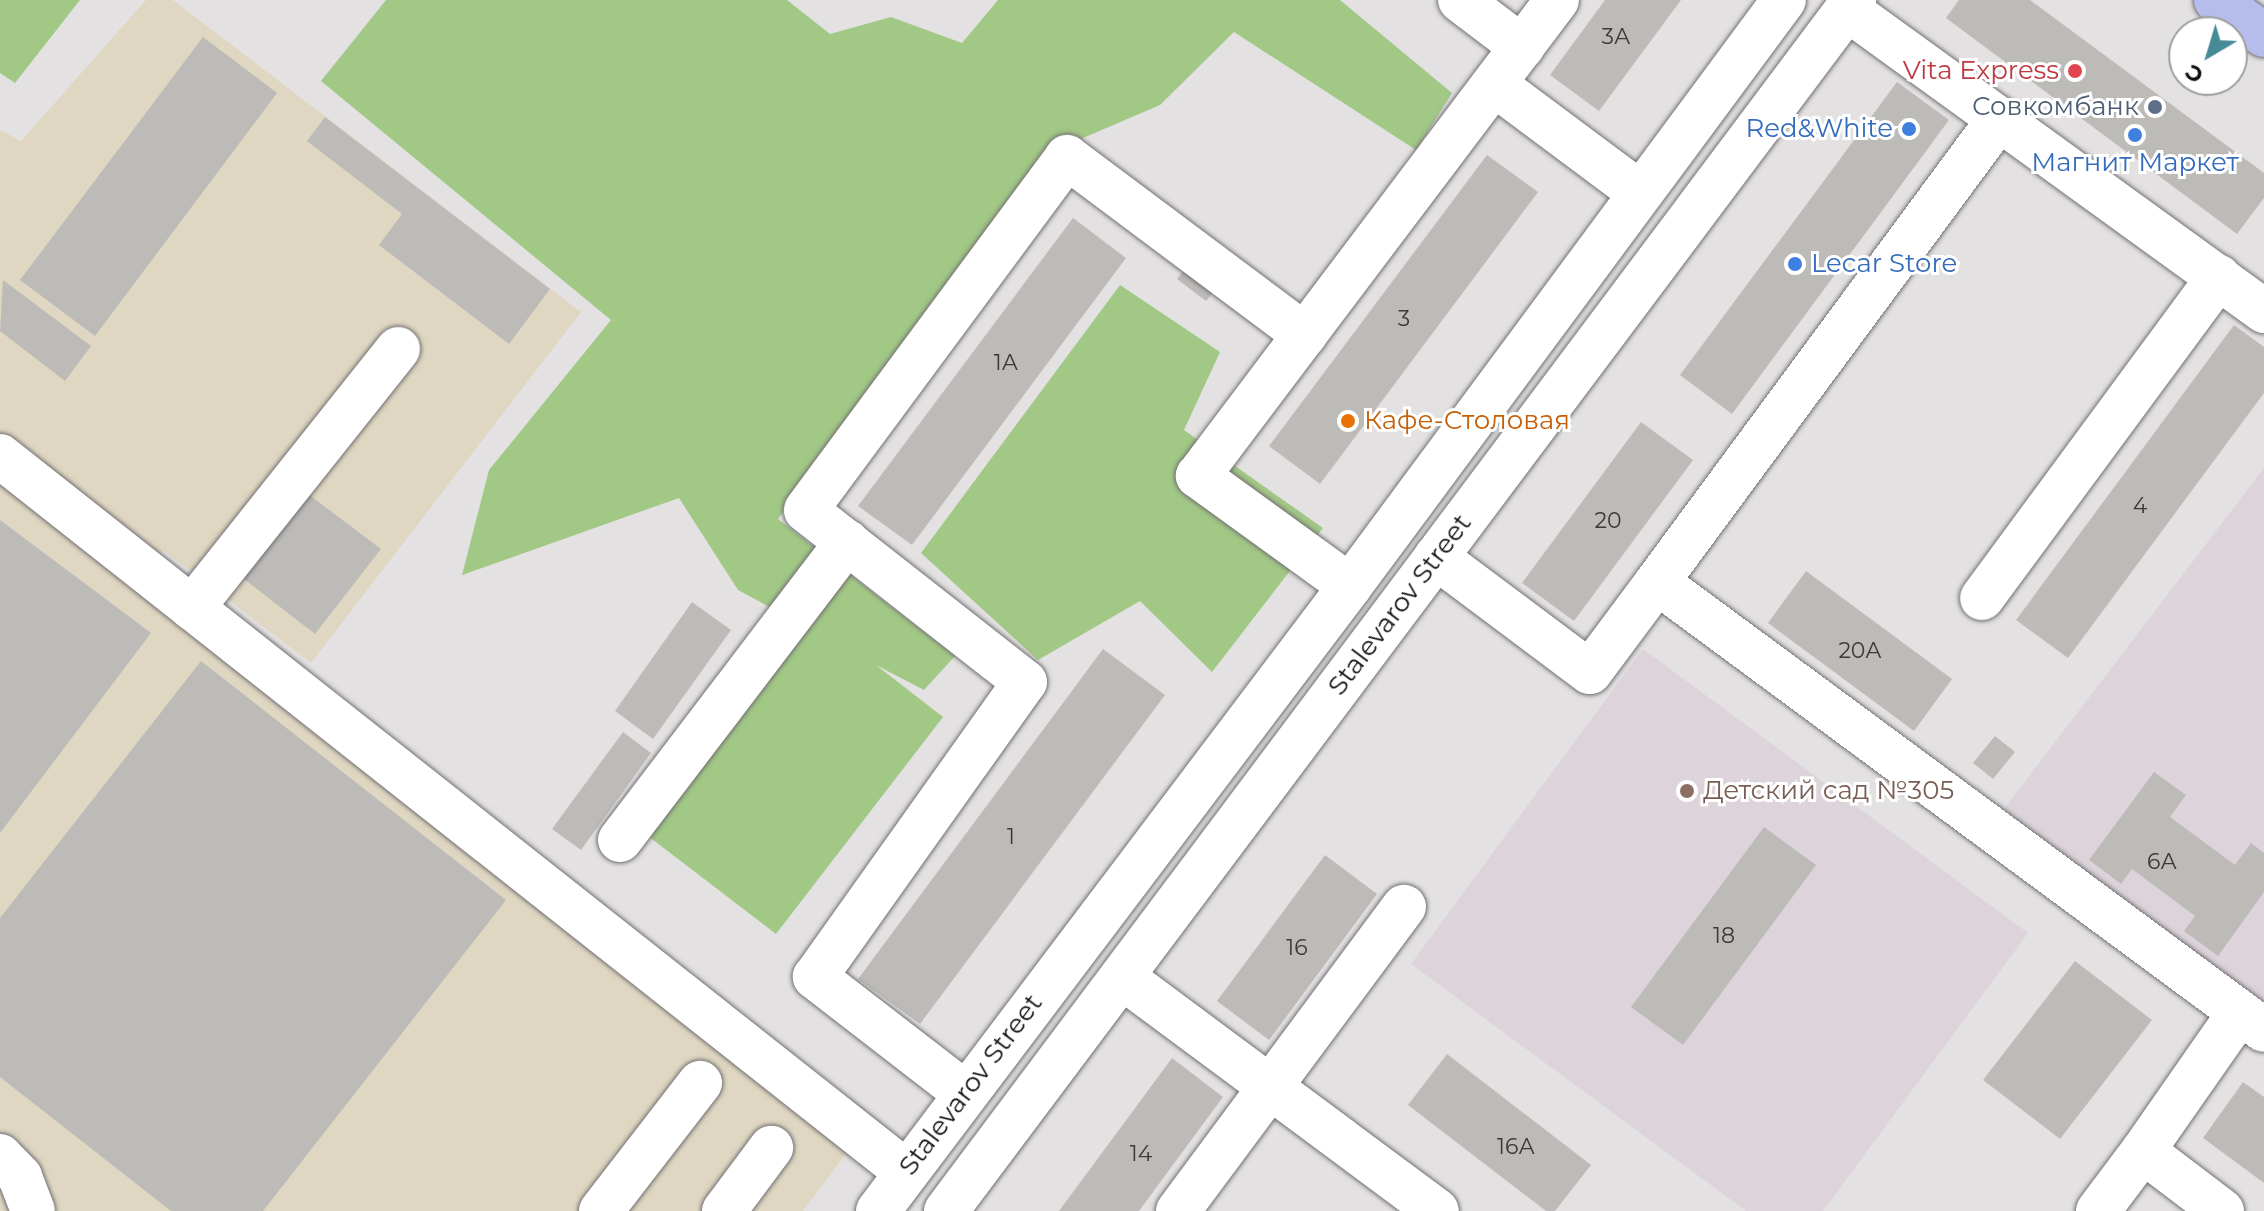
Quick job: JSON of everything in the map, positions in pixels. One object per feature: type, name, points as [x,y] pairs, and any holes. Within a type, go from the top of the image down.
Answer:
[{"type":"main road","points":[[2216,0],[2264,35]]},
{"type":"street","points":[[1460,0],[1522,47]]},
{"type":"street","points":[[1350,586],[1198,476],[1557,0]]},
{"type":"street","name":"Stalevarov Street","points":[[878,1211],[905,1171],[1350,586],[1784,0]]},
{"type":"street","points":[[1850,5],[1999,119],[2264,311]]},
{"type":"street","name":"Stalevarov Street","points":[[946,1211],[1850,5]]},
{"type":"street","points":[[1494,84],[1639,192]]},
{"type":"street","points":[[1436,557],[1590,672],[1999,119]]},
{"type":"street","points":[[965,1093],[815,977],[1025,682],[806,510],[1067,157],[1305,335]]},
{"type":"street","points":[[1982,598],[2219,277]]},
{"type":"street","points":[[192,608],[398,349]]},
{"type":"street","points":[[0,456],[905,1171]]},
{"type":"street","points":[[620,840],[847,542]]},
{"type":"street","points":[[1657,582],[2252,1021],[2143,1151],[2098,1211]]},
{"type":"street","points":[[1178,1211],[1404,907]]},
{"type":"street","points":[[1122,977],[1437,1211]]},
{"type":"street","points":[[601,1211],[700,1083]]},
{"type":"street","points":[[724,1211],[771,1148]]},
{"type":"street","points":[[2143,1151],[2222,1211]]},
{"type":"street","points":[[0,1156],[20,1177],[33,1211]]},
{"type":"shaded area","points":[[146,0],[173,0],[581,312],[311,663],[163,550],[134,590],[850,1148],[803,1211],[0,1211],[0,130],[21,141]]},
{"type":"shaded area","points":[[2264,468],[2264,1007],[2004,809]]},
{"type":"shaded area","name":"Детский сад №305","points":[[1643,649],[2028,933],[1823,1211],[1746,1211],[1411,964]]},
{"type":"green space","points":[[0,0],[80,0],[15,83],[0,73]]},
{"type":"green space","points":[[386,0],[787,0],[830,34],[891,17],[962,43],[998,0],[1340,0],[1452,93],[1416,150],[1234,32],[1160,105],[1048,153],[778,519],[955,656],[924,690],[876,665],[943,717],[776,934],[648,836],[808,628],[738,590],[679,498],[462,575],[489,470],[611,320],[321,81]]},
{"type":"green space","points":[[1120,285],[1220,352],[1184,430],[1323,528],[1212,672],[1140,601],[1038,660],[921,553]]},
{"type":"building","points":[[1605,0],[1681,0],[1599,111],[1550,75]]},
{"type":"building","points":[[1959,0],[2030,0],[2264,173],[2264,198],[2237,234],[1946,18]]},
{"type":"building","points":[[203,37],[277,93],[95,336],[20,280]]},
{"type":"building","points":[[1897,82],[1949,120],[1732,414],[1680,375]]},
{"type":"building","points":[[325,117],[550,289],[509,344],[379,245],[402,214],[307,141]]},
{"type":"building","points":[[1487,155],[1538,192],[1320,484],[1269,446]]},
{"type":"building","points":[[1073,218],[1126,258],[912,545],[858,506]]},
{"type":"building","points":[[1193,258],[1222,281],[1206,301],[1177,279]]},
{"type":"building","points":[[3,280],[91,346],[65,381],[0,331]]},
{"type":"building","points":[[2234,325],[2264,347],[2264,393],[2068,658],[2016,620]]},
{"type":"building","points":[[1641,422],[1693,460],[1574,621],[1522,583]]},
{"type":"building","points":[[304,491],[381,549],[315,634],[239,575]]},
{"type":"building","points":[[0,520],[151,633],[0,833]]},
{"type":"building","points":[[1806,571],[1952,679],[1914,731],[1768,623]]},
{"type":"building","points":[[692,602],[731,630],[653,739],[615,711]]},
{"type":"building","points":[[1103,649],[1165,695],[920,1024],[858,979]]},
{"type":"building","points":[[201,661],[506,900],[263,1211],[171,1211],[0,1077],[0,918]]},
{"type":"building","points":[[623,732],[651,753],[581,850],[552,829]]},
{"type":"building","points":[[1995,736],[2015,752],[1993,779],[1973,763]]},
{"type":"building","points":[[2154,772],[2186,795],[2170,817],[2235,865],[2251,843],[2264,853],[2264,892],[2218,956],[2184,931],[2195,916],[2132,869],[2121,884],[2089,860]]},
{"type":"building","points":[[1764,827],[1816,865],[1683,1045],[1631,1007]]},
{"type":"building","points":[[1325,855],[1377,894],[1269,1040],[1217,1001]]},
{"type":"building","points":[[2075,961],[2152,1020],[2060,1139],[1983,1080]]},
{"type":"building","points":[[1447,1054],[1591,1165],[1555,1211],[1546,1211],[1408,1105]]},
{"type":"building","points":[[1172,1058],[1223,1097],[1139,1211],[1059,1211]]},
{"type":"building","points":[[2243,1082],[2264,1097],[2264,1183],[2203,1138]]},
{"type":"place","name":"Vita Express","points":[[2075,71]]},
{"type":"place","name":"Совкомбанк","points":[[2155,107]]},
{"type":"place","name":"Red&White","points":[[1909,129]]},
{"type":"place","name":"Магнит Маркет","points":[[2135,135]]},
{"type":"place","name":"Lecar Store","points":[[1795,264]]},
{"type":"place","name":"Кафе-Столовая","points":[[1348,421]]},
{"type":"place","name":"Детский сад №305","points":[[1687,791]]}]
